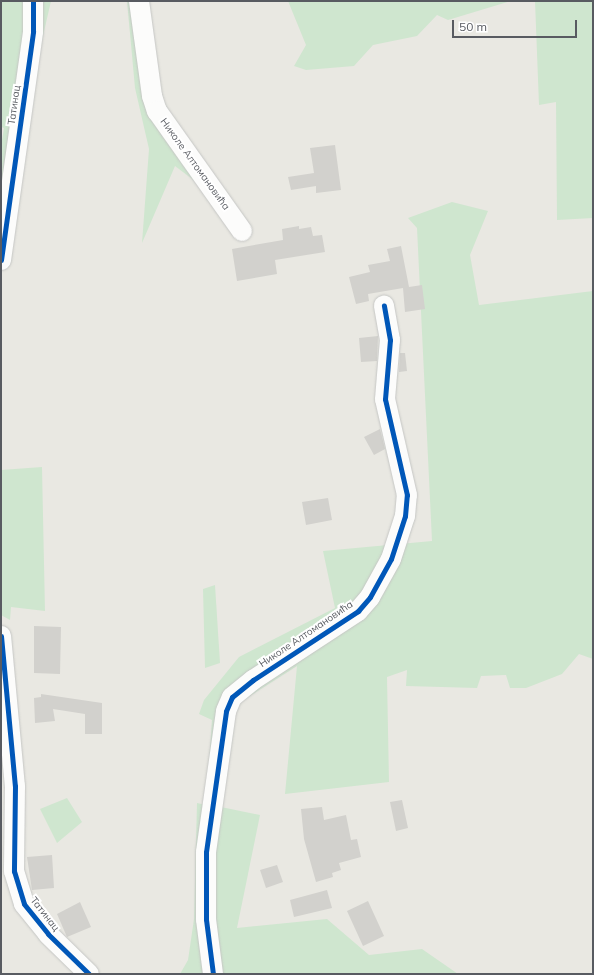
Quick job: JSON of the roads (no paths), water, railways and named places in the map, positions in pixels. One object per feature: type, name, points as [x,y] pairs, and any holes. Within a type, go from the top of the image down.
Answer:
[{"type":"street","name":"Татинац","points":[[1,260],[33,32],[33,1]]},
{"type":"street","points":[[33,32],[39,25],[45,1]]},
{"type":"street","name":"Николе Алтомановића","points":[[140,1],[152,96],[157,111],[242,231]]},
{"type":"street","name":"Николе Алтомановића","points":[[213,974],[206,919],[206,852],[226,711],[232,697],[253,680],[358,611],[388,565],[405,516],[407,495],[385,399],[390,340],[384,306]]},
{"type":"street","name":"Татинац","points":[[1,636],[15,786],[14,871],[24,904],[48,934],[89,974]]}]
